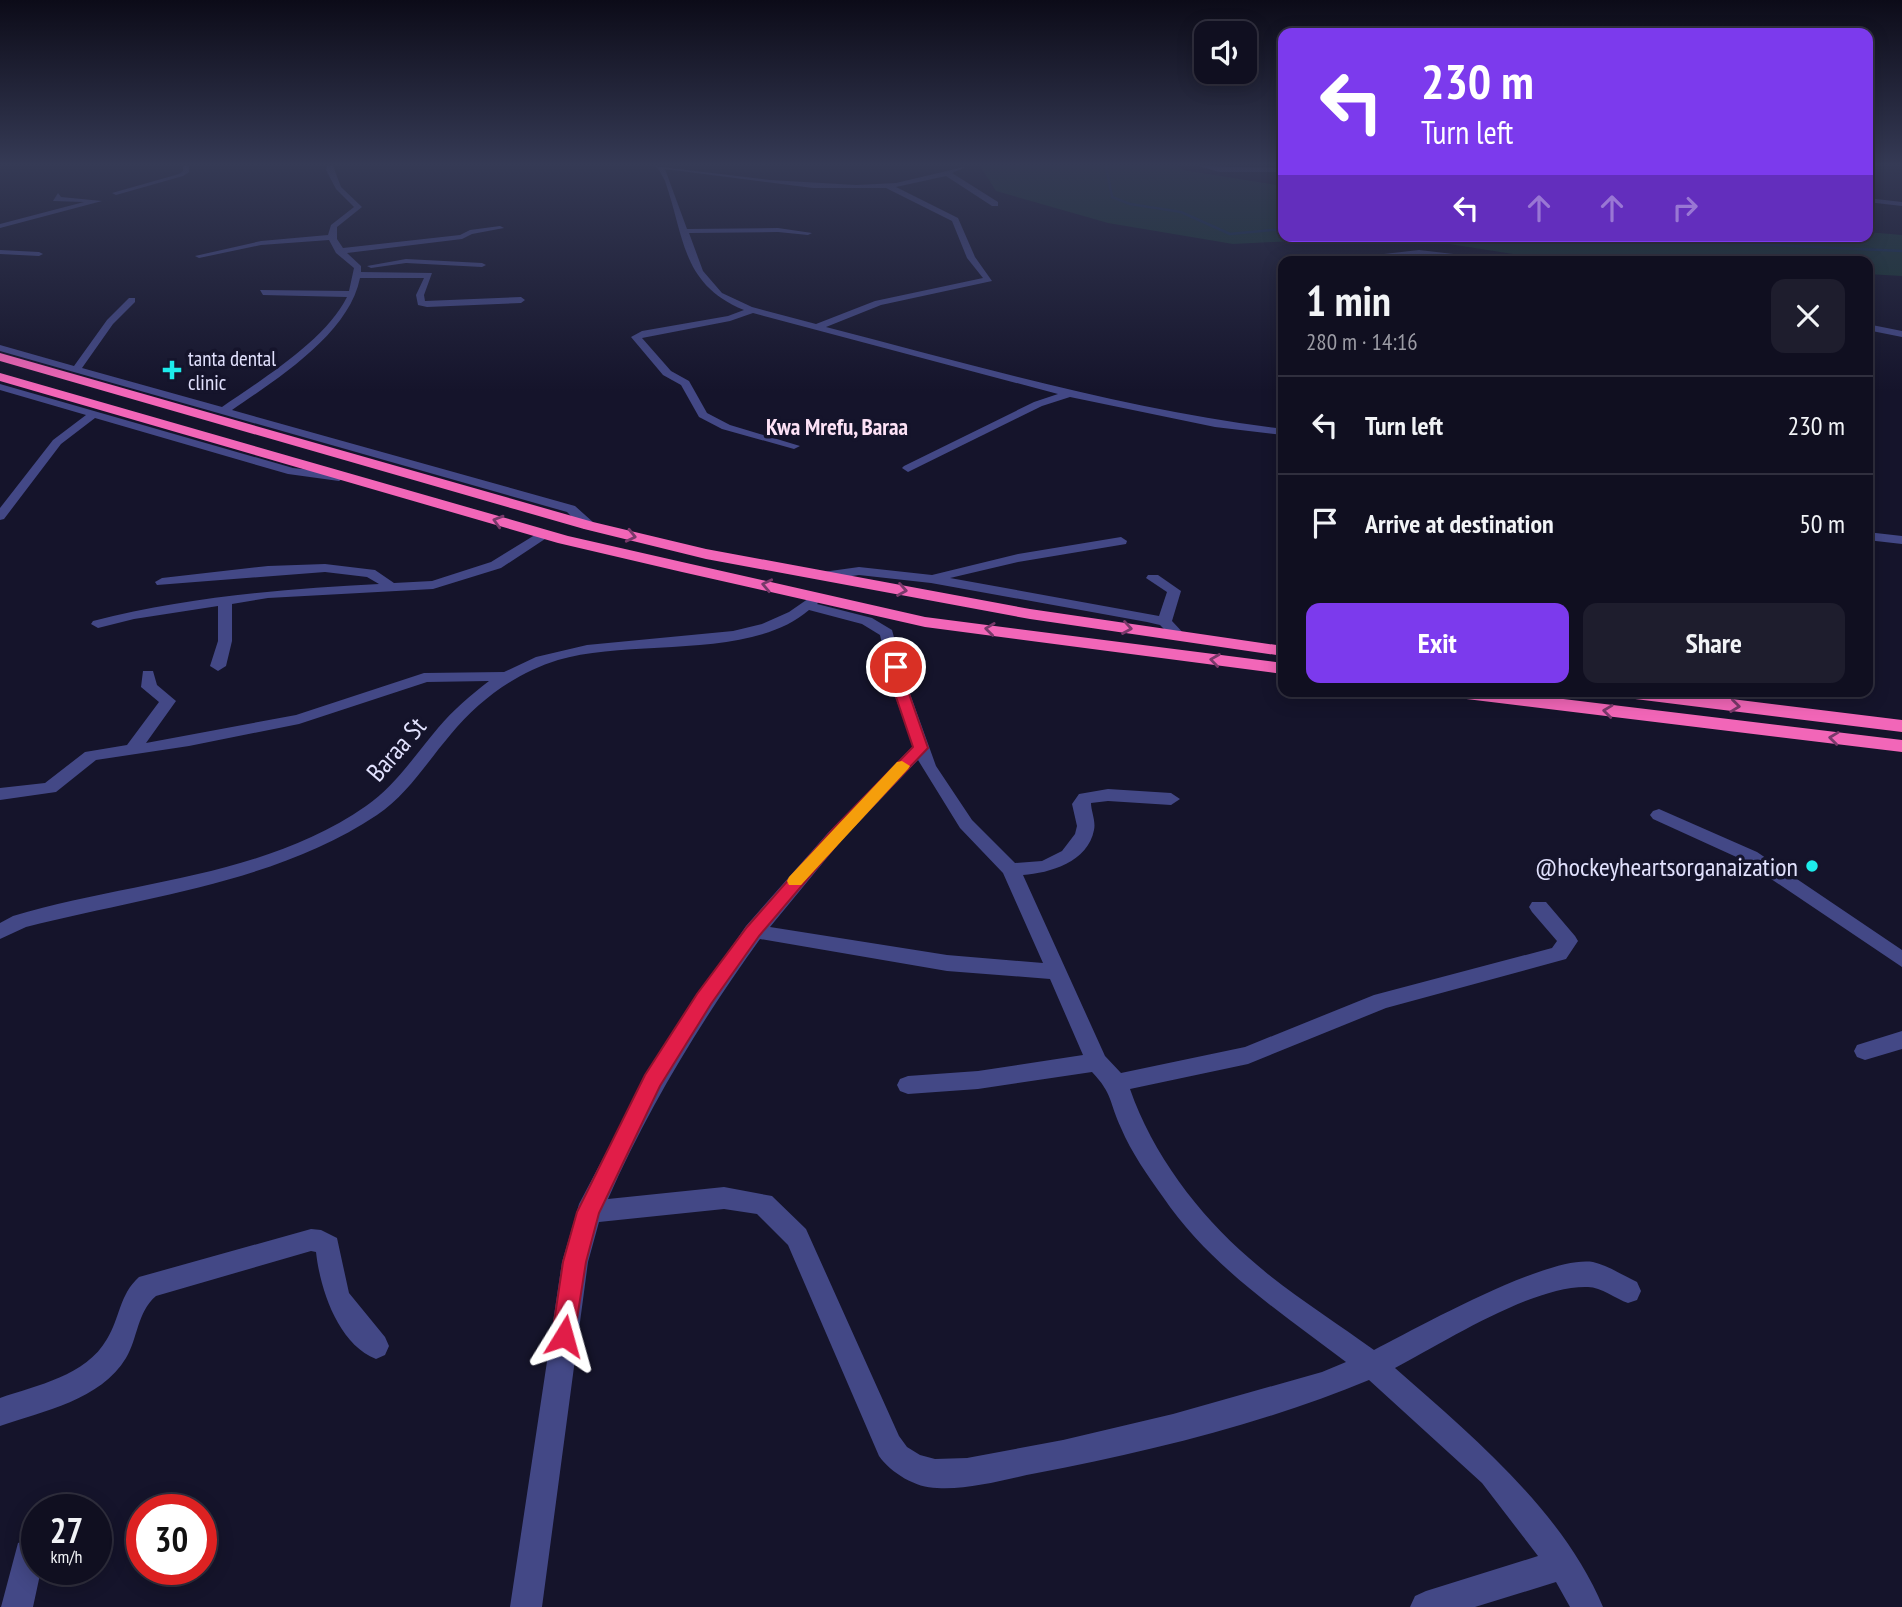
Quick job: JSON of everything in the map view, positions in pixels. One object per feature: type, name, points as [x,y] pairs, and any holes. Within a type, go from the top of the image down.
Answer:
[{"type":"highway","points":[[0,357],[589,526],[823,576],[1030,614],[1278,650]]},
{"type":"highway","points":[[0,377],[543,534],[813,601],[925,622],[1278,668]]},
{"type":"highway","points":[[339,477],[370,463]]},
{"type":"highway","points":[[415,497],[444,484]]},
{"type":"highway","points":[[1499,697],[1902,746]]},
{"type":"highway","points":[[1668,697],[1902,726]]},
{"type":"street","points":[[199,256],[261,243],[285,241]]},
{"type":"street","points":[[334,241],[338,251],[357,273],[429,275],[420,295],[421,303],[521,300]]},
{"type":"street","points":[[338,251],[427,241]]},
{"type":"street","points":[[687,241],[691,256],[705,282],[719,295],[752,310],[1069,394],[1182,419],[1278,431]]},
{"type":"street","points":[[816,327],[878,303],[989,279],[971,258],[964,241]]},
{"type":"street","points":[[0,252],[39,254]]},
{"type":"street","points":[[1382,256],[1441,256]]},
{"type":"street","points":[[357,273],[392,262],[482,264]]},
{"type":"street","points":[[222,412],[291,361],[340,314],[351,294],[357,273]]},
{"type":"street","points":[[263,292],[351,294]]},
{"type":"street","points":[[76,370],[110,322],[132,300]]},
{"type":"street","points":[[752,310],[730,318],[636,337],[667,373],[685,383],[703,415],[726,427],[794,446]]},
{"type":"street","points":[[1873,328],[1902,334]]},
{"type":"street","points":[[0,348],[571,509],[589,526]]},
{"type":"street","points":[[0,387],[292,471],[339,477]]},
{"type":"street","points":[[908,468],[1038,404],[1069,394]]},
{"type":"street","points":[[0,516],[64,436],[96,413]]},
{"type":"street","points":[[98,625],[225,600],[389,585],[433,585],[486,569],[508,559],[543,534]]},
{"type":"street","points":[[1873,537],[1902,540]]},
{"type":"street","points":[[931,579],[1018,558],[1121,541]]},
{"type":"street","points":[[162,582],[291,570],[351,570],[376,575],[389,585]]},
{"type":"street","points":[[823,576],[859,571],[931,579],[1165,622],[1179,636]]},
{"type":"street","points":[[1153,578],[1174,591],[1165,622]]},
{"type":"street","points":[[218,666],[225,641],[225,600]]},
{"type":"street","points":[[813,601],[867,621],[887,633],[900,688],[928,766],[967,824],[1011,870],[1059,972],[1097,1062],[1117,1083],[1131,1126],[1172,1191],[1240,1267],[1372,1365],[1492,1473],[1563,1564],[1587,1607]]},
{"type":"street","name":"Baraa St","points":[[0,929],[20,921],[236,871],[269,861],[335,831],[374,810],[469,704],[504,677],[559,655],[760,630],[795,617],[813,601]]},
{"type":"street","points":[[132,751],[168,701],[149,687],[148,674]]},
{"type":"street","points":[[0,794],[50,788],[84,759],[299,719],[435,676],[504,677]]},
{"type":"street","points":[[526,1607],[575,1262],[588,1212],[652,1081],[704,999],[753,931],[839,833],[920,748]]},
{"type":"street","points":[[1011,870],[1046,867],[1069,855],[1084,835],[1086,826],[1081,804],[1085,798],[1108,795],[1171,799]]},
{"type":"street","points":[[1659,815],[1750,856],[1902,960]]},
{"type":"street","points":[[1117,1083],[1248,1055],[1381,1001],[1559,954],[1568,941],[1539,907]]},
{"type":"street","points":[[753,931],[947,962],[1059,972]]},
{"type":"street","points":[[1865,1051],[1902,1040]]},
{"type":"street","points":[[908,1085],[991,1078],[1097,1062]]},
{"type":"street","points":[[588,1212],[724,1198],[763,1204],[797,1237],[889,1446],[897,1457],[913,1467],[935,1474],[967,1472],[1063,1454],[1173,1428],[1322,1386],[1372,1365],[1513,1294],[1559,1279],[1592,1274],[1628,1291]]},
{"type":"street","points":[[0,1412],[74,1385],[110,1358],[122,1335],[132,1304],[148,1286],[311,1240],[321,1241],[328,1246],[334,1291],[339,1305],[376,1346]]},
{"type":"street","points":[[1426,1607],[1563,1564]]},
{"type":"street","points":[[17,1607],[22,1585]]},
{"type":"green space","points":[[1215,241],[1278,241],[1278,242],[1233,244]]},
{"type":"green space","points":[[1902,241],[1902,276],[1873,274],[1873,256],[1526,256],[1436,242]]},
{"type":"waterway","points":[[1712,242],[1902,251]]},
{"type":"slow traffic","points":[[795,881],[902,766]]},
{"type":"place","name":"tanta dental clinic","points":[[172,370]]},
{"type":"place","name":"@hockeyheartsorganaization","points":[[1812,866]]},
{"type":"district","name":"Kwa Mrefu, Baraa","points":[[837,426]]},
{"type":"route","points":[[564,1336],[575,1262],[588,1212],[652,1081],[704,999],[753,931],[839,833],[920,748],[900,688],[896,667]]}]
